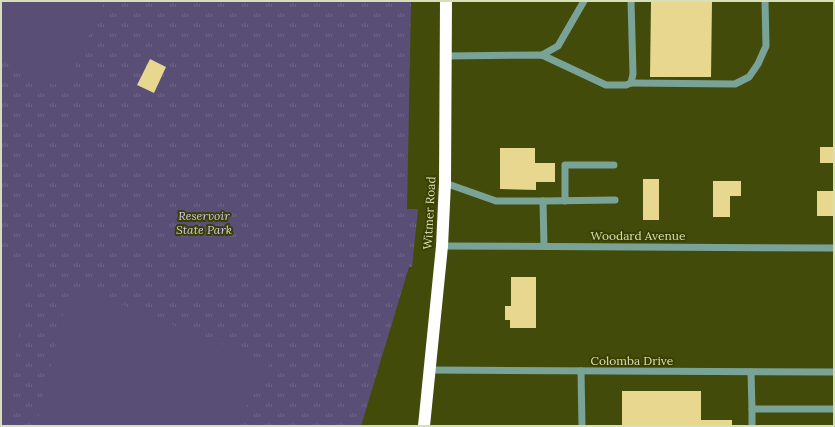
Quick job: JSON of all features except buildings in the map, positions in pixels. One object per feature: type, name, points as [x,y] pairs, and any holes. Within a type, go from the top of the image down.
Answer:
[{"type":"highway","name":"Witmer Road","points":[[424,426],[442,246],[445,183],[446,1]]},
{"type":"street","points":[[542,55],[558,46],[584,1]]},
{"type":"street","points":[[631,1],[633,74],[631,83]]},
{"type":"street","points":[[446,56],[542,55],[606,86],[626,86],[631,83],[735,84],[749,77],[758,64],[766,46],[765,1]]},
{"type":"street","points":[[565,201],[565,165],[614,165]]},
{"type":"street","points":[[445,183],[496,201],[615,200]]},
{"type":"street","points":[[543,201],[544,246]]},
{"type":"street","name":"Woodard Avenue","points":[[442,246],[834,248]]},
{"type":"street","name":"Colomba Drive","points":[[430,370],[834,372]]},
{"type":"street","points":[[581,371],[582,426]]},
{"type":"street","points":[[751,372],[752,426]]},
{"type":"street","points":[[752,409],[834,409]]},
{"type":"green space","name":"Reservoir State Park","points":[[1,1],[411,1],[407,209],[418,209],[412,267],[409,267],[361,426],[1,426]]},
{"type":"green space","points":[[1,1],[105,1],[70,77],[54,85],[1,59]]},
{"type":"green space","points":[[1,258],[13,260],[26,273],[7,426],[1,426]]},
{"type":"green space","points":[[85,290],[270,363],[238,423],[235,426],[36,426],[67,298]]}]
